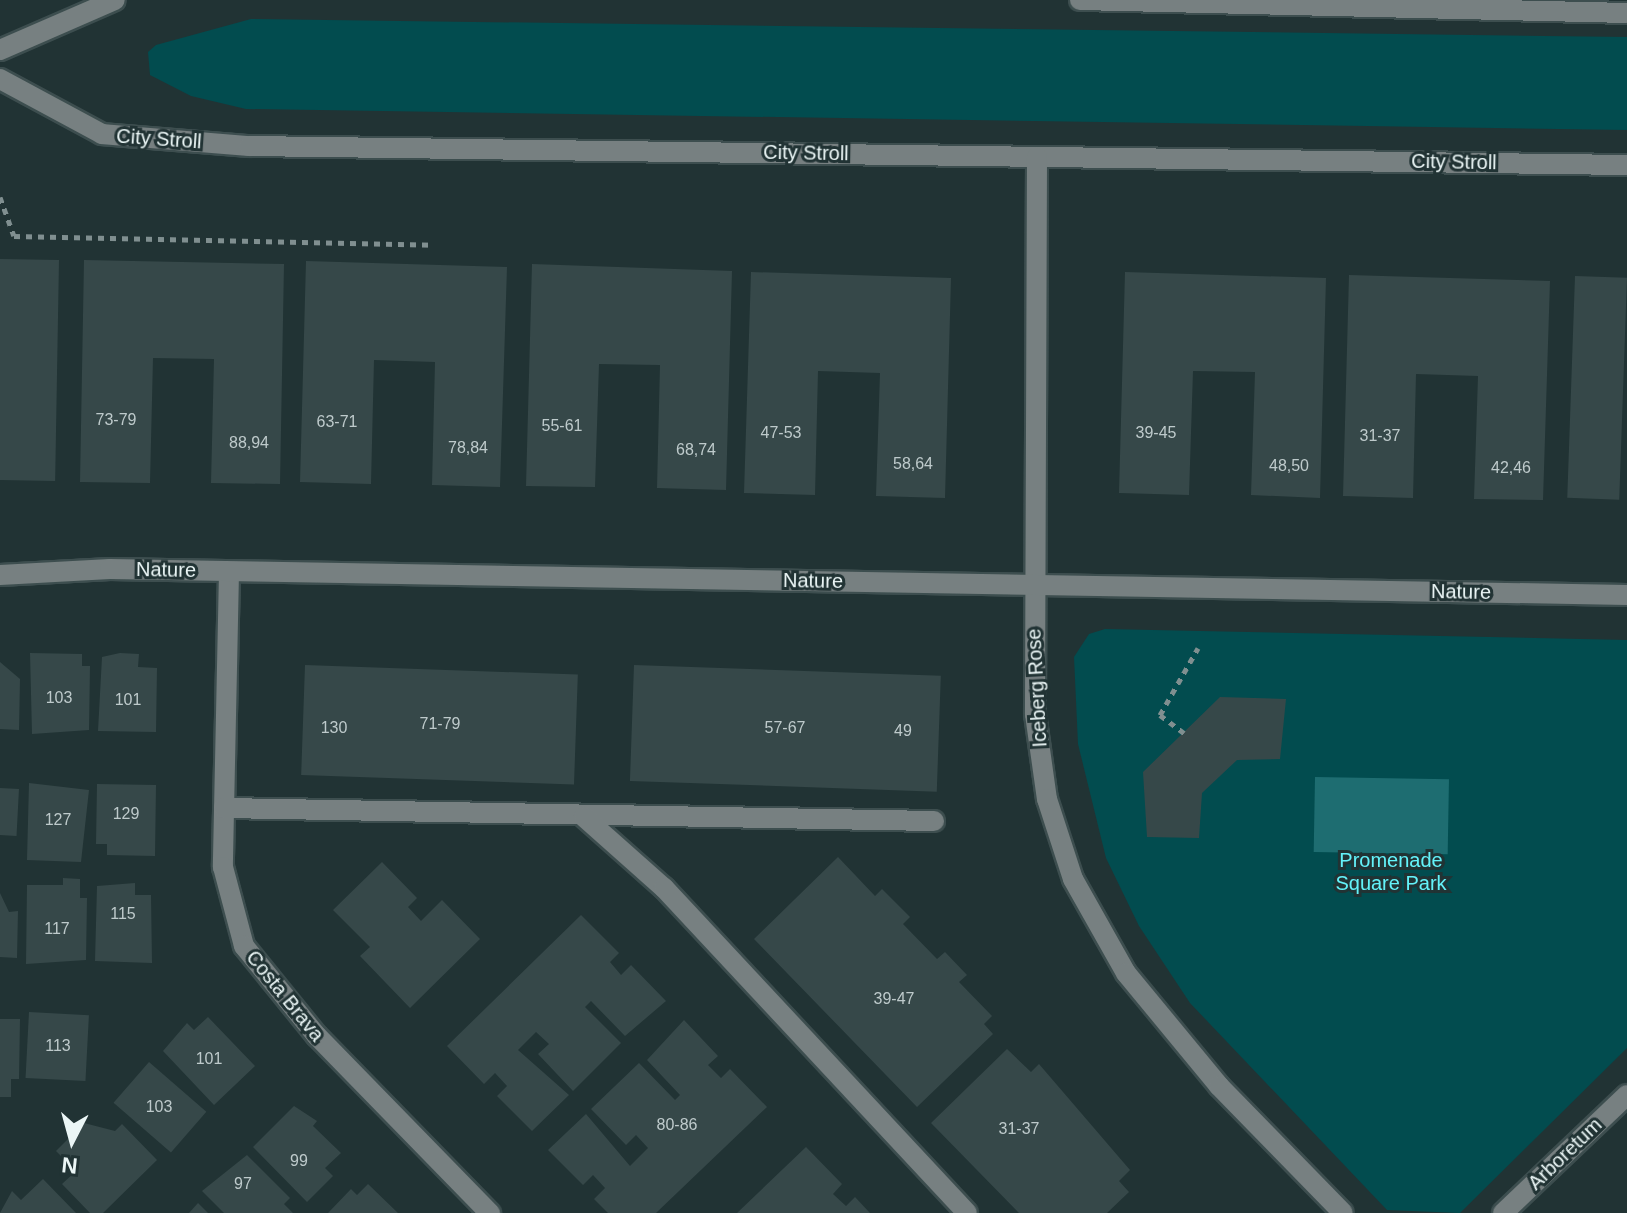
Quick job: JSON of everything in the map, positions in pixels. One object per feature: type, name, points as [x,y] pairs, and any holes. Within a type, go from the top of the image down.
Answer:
[{"type":"street","points":[[0,50],[115,0]]},
{"type":"street","points":[[1080,0],[1627,13]]},
{"type":"street","name":"City Stroll","points":[[0,79],[102,134],[235,145],[1627,165]]},
{"type":"street","name":"Iceberg Rose","points":[[1037,157],[1033,586],[1035,714],[1047,799],[1073,879],[1126,973],[1219,1086],[1343,1213]]},
{"type":"street","name":"Nature","points":[[0,575],[229,572],[1627,595]]},
{"type":"street","name":"Costa Brava","points":[[229,572],[224,880],[244,946],[317,1036],[490,1213]]},
{"type":"street","points":[[224,808],[584,817],[934,821]]},
{"type":"street","points":[[584,817],[664,888],[967,1213]]},
{"type":"street","name":"Arboretum","points":[[1503,1213],[1627,1095]]},
{"type":"path","points":[[0,197],[14,236],[434,245]]},
{"type":"path","points":[[1184,733],[1160,715],[1198,648]]},
{"type":"green space","points":[[251,19],[1627,37],[1627,130],[246,109],[191,96],[150,75],[148,52],[156,45]]},
{"type":"green space","name":"Promenade Square Park","points":[[1105,629],[1627,640],[1627,1048],[1460,1213],[1387,1210],[1190,1003],[1139,926],[1106,858],[1078,744],[1074,657],[1089,634]]},
{"type":"shaded area","points":[[1315,777],[1449,779],[1448,854],[1314,852]]},
{"type":"building","points":[[0,259],[59,260],[55,481],[0,480]]},
{"type":"building","points":[[84,260],[284,264],[280,484],[211,483],[214,359],[153,358],[150,483],[80,482]]},
{"type":"building","points":[[306,261],[507,267],[500,487],[432,485],[435,362],[374,360],[371,484],[300,482]]},
{"type":"building","points":[[532,264],[732,271],[726,490],[657,488],[660,365],[599,364],[595,487],[526,486]]},
{"type":"building","points":[[751,272],[951,278],[945,498],[876,496],[880,373],[818,371],[815,495],[744,493]]},
{"type":"building","points":[[1125,272],[1326,278],[1320,498],[1251,495],[1255,372],[1193,371],[1189,495],[1119,493]]},
{"type":"building","points":[[1349,275],[1550,281],[1543,500],[1474,499],[1478,376],[1416,374],[1413,498],[1343,496]]},
{"type":"building","points":[[1575,276],[1627,278],[1619,500],[1567,498]]},
{"type":"building","points":[[30,653],[82,654],[82,666],[90,666],[89,730],[32,734]]},
{"type":"building","points":[[120,653],[139,654],[138,667],[157,668],[156,732],[98,731],[102,657]]},
{"type":"building","points":[[0,662],[20,679],[19,730],[0,729]]},
{"type":"building","points":[[305,665],[578,675],[574,784],[301,775]]},
{"type":"building","points":[[634,665],[941,676],[937,792],[630,781]]},
{"type":"building","points":[[1220,697],[1286,699],[1280,759],[1237,760],[1202,793],[1199,838],[1147,837],[1143,772]]},
{"type":"building","points":[[29,783],[89,790],[81,862],[27,860]]},
{"type":"building","points":[[97,784],[156,785],[155,856],[107,855],[107,844],[96,844]]},
{"type":"building","points":[[0,788],[19,789],[17,836],[0,835]]},
{"type":"building","points":[[838,857],[875,896],[882,889],[910,917],[903,924],[937,959],[945,952],[967,975],[959,982],[992,1016],[984,1024],[993,1034],[917,1107],[754,939]]},
{"type":"building","points":[[382,862],[417,898],[408,907],[421,921],[442,900],[480,939],[410,1008],[360,956],[370,947],[333,910]]},
{"type":"building","points":[[63,878],[80,879],[80,898],[87,898],[86,960],[26,964],[27,885],[63,885]]},
{"type":"building","points":[[135,883],[135,895],[151,895],[152,963],[95,961],[97,886]]},
{"type":"building","points":[[0,893],[9,912],[18,911],[17,958],[0,957]]},
{"type":"building","points":[[581,915],[619,953],[610,962],[621,975],[631,965],[666,1001],[625,1036],[591,1001],[585,1007],[621,1043],[573,1091],[538,1054],[549,1044],[536,1032],[518,1050],[569,1095],[532,1131],[497,1096],[507,1086],[495,1073],[484,1084],[447,1046]]},
{"type":"building","points":[[29,1012],[89,1015],[85,1081],[26,1078]]},
{"type":"building","points":[[208,1017],[255,1066],[214,1105],[163,1051],[187,1023],[194,1030]]},
{"type":"building","points":[[0,1019],[20,1019],[19,1079],[11,1079],[11,1097],[0,1097]]},
{"type":"building","points":[[684,1020],[718,1056],[708,1065],[721,1078],[730,1069],[767,1107],[656,1213],[608,1213],[594,1199],[605,1188],[593,1175],[583,1185],[548,1150],[586,1114],[630,1166],[648,1148],[636,1135],[626,1145],[591,1109],[639,1063],[675,1100],[680,1095],[647,1060]]},
{"type":"building","points":[[1007,1049],[1031,1072],[1039,1064],[1130,1170],[1119,1181],[1129,1192],[1107,1213],[1019,1213],[931,1123]]},
{"type":"building","points":[[149,1062],[206,1112],[171,1153],[114,1103]]},
{"type":"building","points":[[294,1106],[317,1121],[313,1126],[341,1153],[325,1168],[333,1176],[307,1202],[253,1147]]},
{"type":"building","points":[[84,1123],[115,1131],[122,1124],[157,1160],[103,1213],[90,1213],[62,1184],[76,1171],[56,1151]]},
{"type":"building","points":[[806,1147],[842,1184],[833,1194],[846,1206],[855,1197],[870,1213],[737,1213]]},
{"type":"building","points":[[247,1155],[290,1198],[284,1204],[293,1213],[224,1213],[202,1191]]},
{"type":"building","points":[[43,1179],[76,1213],[0,1213],[12,1191],[21,1200]]},
{"type":"building","points":[[368,1184],[398,1213],[328,1213],[351,1189],[357,1195]]},
{"type":"building","points":[[198,1203],[208,1213],[189,1213]]}]
